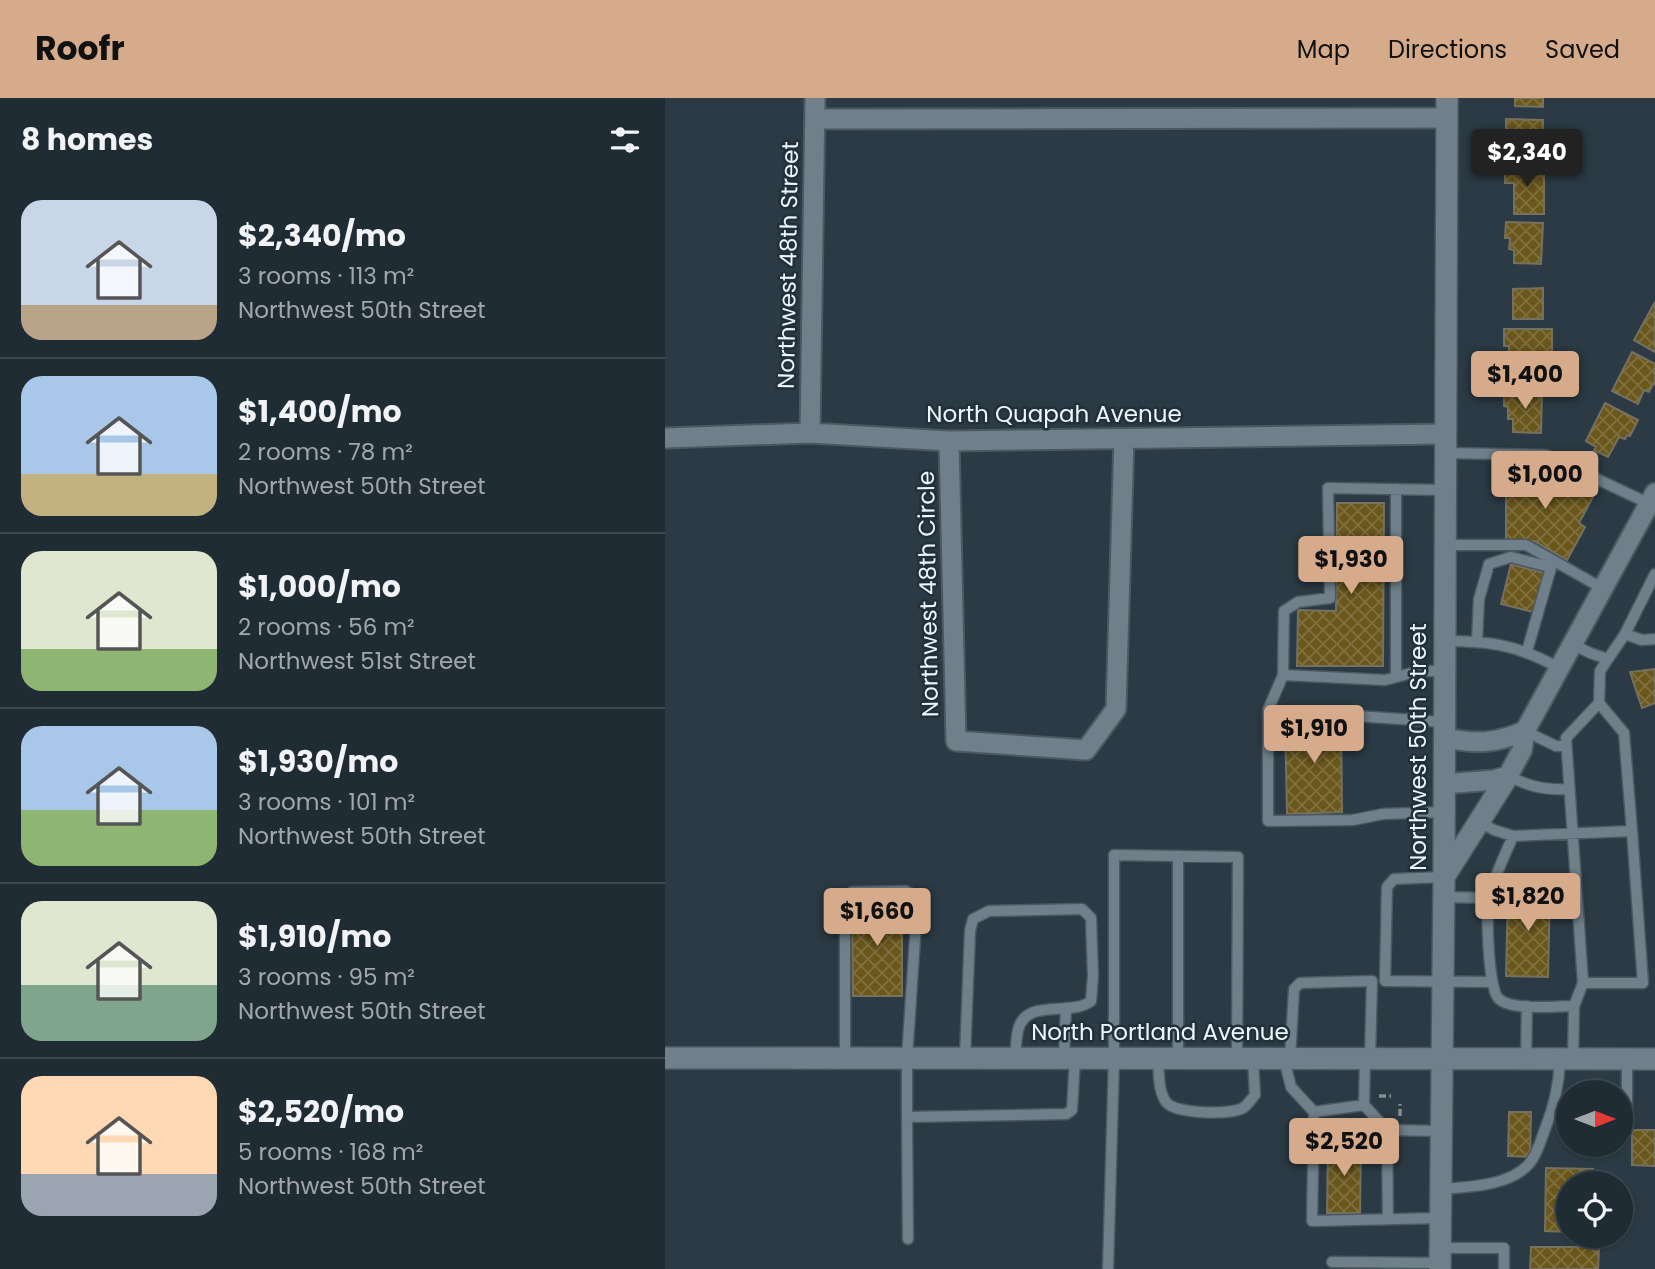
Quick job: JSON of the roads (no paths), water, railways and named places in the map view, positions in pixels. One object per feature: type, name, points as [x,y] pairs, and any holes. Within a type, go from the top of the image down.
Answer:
[{"type":"main road","name":"Northwest 50th Street","points":[[1440,1260],[1447,108]]},
{"type":"main road","points":[[1444,887],[1508,776]]},
{"type":"main road","name":"North Portland Avenue","points":[[665,1058],[1655,1059]]},
{"type":"street","name":"Northwest 48th Street","points":[[810,433],[815,98]]},
{"type":"street","points":[[815,119],[1447,108]]},
{"type":"street","name":"North Quapah Avenue","points":[[665,438],[810,433],[949,441],[1124,439],[1444,443]]},
{"type":"street","name":"Northwest 48th Circle","points":[[949,441],[956,741],[1086,750],[1116,709],[1124,439]]},
{"type":"street","points":[[1444,783],[1494,780],[1508,776],[1522,750],[1525,731],[1602,588],[1653,501]]},
{"type":"street","points":[[1444,730],[1467,742],[1503,740],[1525,731]]},
{"type":"lane","points":[[1444,443],[1546,454],[1653,501]]},
{"type":"lane","points":[[1444,490],[1328,488],[1330,598],[1298,602],[1285,611],[1283,675],[1268,710],[1268,821],[1353,820],[1383,814],[1444,812]]},
{"type":"lane","points":[[1395,489],[1396,677]]},
{"type":"lane","points":[[1444,545],[1526,545],[1552,564],[1602,588]]},
{"type":"lane","points":[[1478,641],[1479,599],[1489,564],[1511,557],[1552,564]]},
{"type":"lane","points":[[1527,651],[1552,564]]},
{"type":"lane","points":[[1441,1189],[1482,1187],[1521,1170],[1530,1163],[1553,1110],[1566,1059],[1574,1006],[1583,983],[1566,738],[1599,703],[1600,671],[1625,634],[1655,574]]},
{"type":"lane","points":[[1625,634],[1642,640],[1655,639]]},
{"type":"lane","points":[[1444,641],[1496,643],[1527,651],[1559,668]]},
{"type":"lane","points":[[1572,644],[1608,659]]},
{"type":"lane","points":[[1283,675],[1385,680],[1419,671],[1444,671]]},
{"type":"lane","points":[[1583,983],[1643,982],[1624,733],[1599,703]]},
{"type":"lane","points":[[1268,710],[1444,730]]},
{"type":"lane","points":[[1525,731],[1556,746],[1566,746]]},
{"type":"lane","points":[[1508,776],[1529,786],[1569,789]]},
{"type":"lane","points":[[1480,822],[1513,836],[1632,831]]},
{"type":"lane","points":[[1513,836],[1489,898],[1492,982],[1496,996],[1500,1001],[1527,1006],[1574,1006]]},
{"type":"lane","points":[[1108,1269],[1114,1058],[1114,855],[1178,856],[1238,857],[1245,1059],[1255,1095],[1244,1107],[1228,1112],[1179,1111],[1166,1102],[1161,1088],[1168,1058],[1178,856]]},
{"type":"lane","points":[[1385,981],[1387,887],[1394,879],[1489,898]]},
{"type":"lane","points":[[845,1058],[847,897],[852,892],[906,891],[915,896],[917,908],[907,1058],[908,1239]]},
{"type":"lane","points":[[965,1058],[969,931],[973,919],[989,911],[1082,909],[1091,918],[1091,1001],[1081,1007],[1041,1010],[1028,1015],[1017,1031],[1015,1058]]},
{"type":"lane","points":[[1372,981],[1364,1105],[1387,1130],[1388,1219]]},
{"type":"lane","points":[[1440,1218],[1312,1221],[1314,1112],[1291,1087],[1287,1059],[1294,989],[1300,983],[1492,982]]},
{"type":"lane","points":[[1526,1059],[1527,1006]]},
{"type":"lane","points":[[907,1117],[1066,1114],[1072,1110],[1066,1008]]},
{"type":"lane","points":[[1627,1059],[1627,1080]]},
{"type":"lane","points":[[1314,1112],[1364,1105]]},
{"type":"lane","points":[[1387,1130],[1441,1131]]},
{"type":"lane","points":[[1332,1262],[1440,1260],[1504,1248],[1504,1269]]}]
